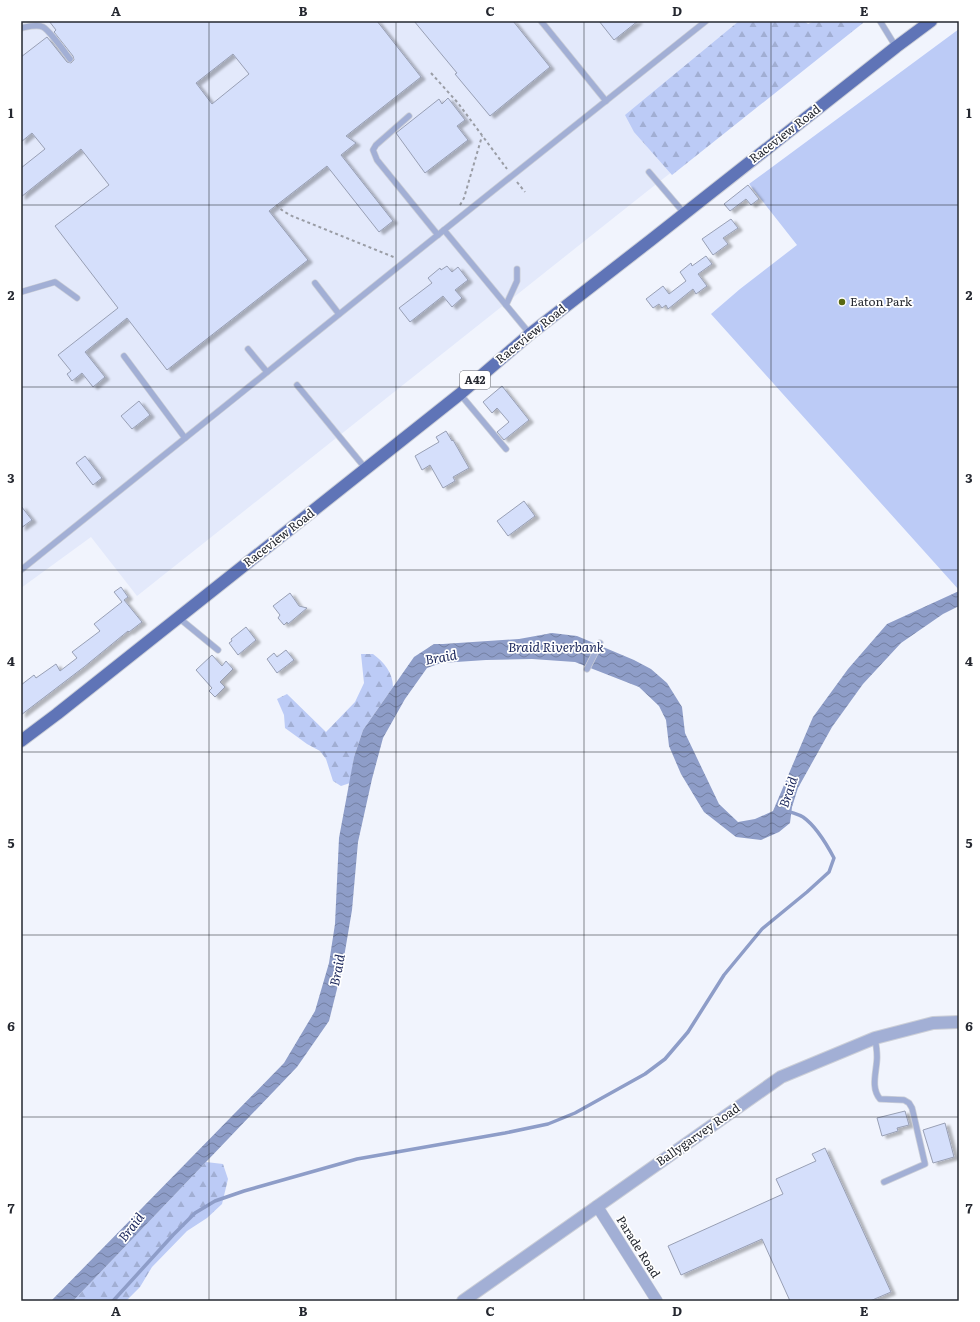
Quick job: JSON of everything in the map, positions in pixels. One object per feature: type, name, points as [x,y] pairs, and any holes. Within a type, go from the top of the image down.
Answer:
[{"type":"main road","name":"Raceview Road","points":[[21,741],[179,618],[460,394],[530,334],[931,21]]},
{"type":"street","name":"Ballygarvey Road","points":[[462,1301],[781,1077],[875,1038],[933,1023],[959,1022]]},
{"type":"street","name":"Parade Road","points":[[597,1206],[657,1301]]},
{"type":"lane","points":[[541,21],[606,101]]},
{"type":"lane","points":[[21,570],[266,372],[706,21]]},
{"type":"lane","points":[[880,21],[896,47]]},
{"type":"lane","points":[[21,28],[38,26],[43,27],[70,59]]},
{"type":"lane","points":[[409,116],[376,145],[373,150],[377,160],[438,235]]},
{"type":"lane","points":[[649,172],[684,214]]},
{"type":"lane","points":[[444,230],[530,334]]},
{"type":"lane","points":[[506,305],[517,281],[517,269]]},
{"type":"lane","points":[[21,292],[55,282],[78,298]]},
{"type":"lane","points":[[315,283],[339,314]]},
{"type":"lane","points":[[248,349],[266,372]]},
{"type":"lane","points":[[124,356],[185,438]]},
{"type":"lane","points":[[298,385],[366,469]]},
{"type":"lane","points":[[460,394],[506,449]]},
{"type":"lane","points":[[179,618],[218,650]]},
{"type":"lane","points":[[587,669],[600,643]]},
{"type":"lane","points":[[875,1038],[877,1058],[874,1083],[877,1096],[880,1099],[904,1100],[912,1108],[925,1164],[884,1182]]},
{"type":"path","points":[[431,73],[458,103],[525,192]]},
{"type":"path","points":[[459,208],[464,198],[482,136]]},
{"type":"path","points":[[276,205],[292,216],[398,259]]},
{"type":"shaded area","points":[[21,21],[865,21],[650,189],[137,596],[91,537],[21,588]]},
{"type":"green space","points":[[739,21],[804,21],[808,24],[815,21],[862,21],[863,23],[672,175],[634,132],[625,115]]},
{"type":"green space","name":"Eaton Park","points":[[959,29],[959,590],[711,314],[740,289],[797,245],[749,184]]},
{"type":"green space","points":[[361,654],[373,654],[381,661],[390,673],[393,687],[363,730],[354,757],[350,783],[341,786],[333,781],[326,759],[320,751],[307,744],[285,728],[284,715],[277,699],[287,694],[326,732],[355,702],[364,683]]},
{"type":"green space","points":[[206,1162],[223,1164],[228,1179],[222,1204],[207,1218],[187,1231],[152,1267],[140,1287],[126,1301],[73,1301]]},
{"type":"water","name":"Braid Riverbank","points":[[959,591],[959,606],[943,614],[901,643],[863,684],[832,727],[798,788],[792,807],[790,823],[779,832],[761,840],[736,837],[704,812],[681,774],[669,746],[666,720],[659,706],[639,687],[575,662],[532,659],[486,660],[441,663],[427,668],[405,699],[383,738],[358,842],[352,910],[342,969],[329,1021],[297,1067],[73,1301],[51,1301],[284,1063],[315,1011],[329,963],[335,924],[339,838],[354,757],[363,730],[414,657],[434,644],[519,639],[552,633],[577,636],[634,660],[651,669],[667,683],[682,707],[685,733],[719,804],[738,822],[755,819],[773,811],[813,717],[848,669],[887,624]]},
{"type":"building","points":[[49,21],[377,21],[421,77],[346,136],[356,143],[341,155],[393,221],[379,232],[327,166],[269,211],[308,260],[167,370],[127,318],[85,352],[105,377],[93,387],[82,373],[72,381],[67,374],[71,371],[58,355],[118,308],[55,226],[109,185],[81,149],[21,197],[21,168],[45,149],[32,133],[21,142],[21,57],[47,37],[67,62],[71,63],[74,60],[73,56],[54,32],[56,30]],"holes":[[[233,54],[249,74],[212,104],[196,83]]]},
{"type":"building","points":[[414,21],[513,21],[550,67],[490,116]]},
{"type":"building","points":[[599,21],[638,21],[614,40]]},
{"type":"building","points":[[448,98],[465,120],[457,126],[468,140],[425,173],[396,133],[439,99],[442,104]]},
{"type":"building","points":[[748,185],[759,199],[751,205],[746,199],[730,211],[724,204]]},
{"type":"building","points":[[731,219],[738,228],[723,238],[728,244],[713,255],[702,239]]},
{"type":"building","points":[[706,256],[712,264],[698,274],[707,286],[696,294],[693,289],[668,309],[666,305],[662,308],[659,304],[653,308],[646,299],[663,286],[669,294],[686,281],[680,272],[691,263],[692,266]]},
{"type":"building","points":[[447,266],[452,272],[458,267],[468,280],[455,290],[462,298],[452,307],[443,296],[410,322],[399,308],[432,283],[428,278],[440,268],[441,270]]},
{"type":"building","points":[[502,386],[529,420],[504,440],[497,432],[509,422],[497,408],[492,413],[483,402]]},
{"type":"building","points":[[139,401],[150,415],[132,429],[121,416]]},
{"type":"building","points":[[446,431],[469,468],[453,477],[455,481],[443,488],[430,465],[422,470],[415,456],[439,442],[436,437]]},
{"type":"building","points":[[85,456],[102,478],[93,485],[76,463]]},
{"type":"building","points":[[524,501],[535,516],[508,536],[497,521]]},
{"type":"building","points":[[21,506],[32,520],[21,528]]},
{"type":"building","points":[[121,587],[128,597],[124,600],[142,622],[129,632],[128,631],[21,715],[21,685],[34,675],[36,678],[56,664],[60,671],[77,658],[72,652],[100,631],[94,624],[122,602],[114,592]]},
{"type":"building","points":[[290,593],[299,606],[307,608],[288,624],[287,622],[284,625],[278,618],[280,615],[273,606]]},
{"type":"building","points":[[246,627],[256,640],[238,655],[229,643],[232,641],[231,639]]},
{"type":"building","points":[[286,650],[294,660],[277,673],[267,659],[274,653],[277,657]]},
{"type":"building","points":[[212,655],[222,666],[226,661],[233,669],[220,682],[225,687],[215,697],[209,691],[212,688],[196,670]]},
{"type":"building","points":[[905,1111],[909,1125],[897,1128],[898,1131],[882,1136],[877,1118]]},
{"type":"building","points":[[945,1123],[954,1157],[933,1163],[923,1130]]},
{"type":"building","points":[[825,1148],[891,1292],[870,1301],[790,1301],[762,1239],[681,1275],[668,1246],[783,1194],[776,1179],[816,1161],[812,1154]]},
{"type":"waterway","name":"Braid","points":[[113,1301],[195,1213],[215,1201],[244,1191],[357,1159],[548,1124],[575,1113],[645,1074],[665,1059],[688,1032],[724,975],[762,929],[829,872],[834,858],[820,835],[803,817],[788,811]]},
{"type":"place","name":"Eaton Park","points":[[842,302]]}]
